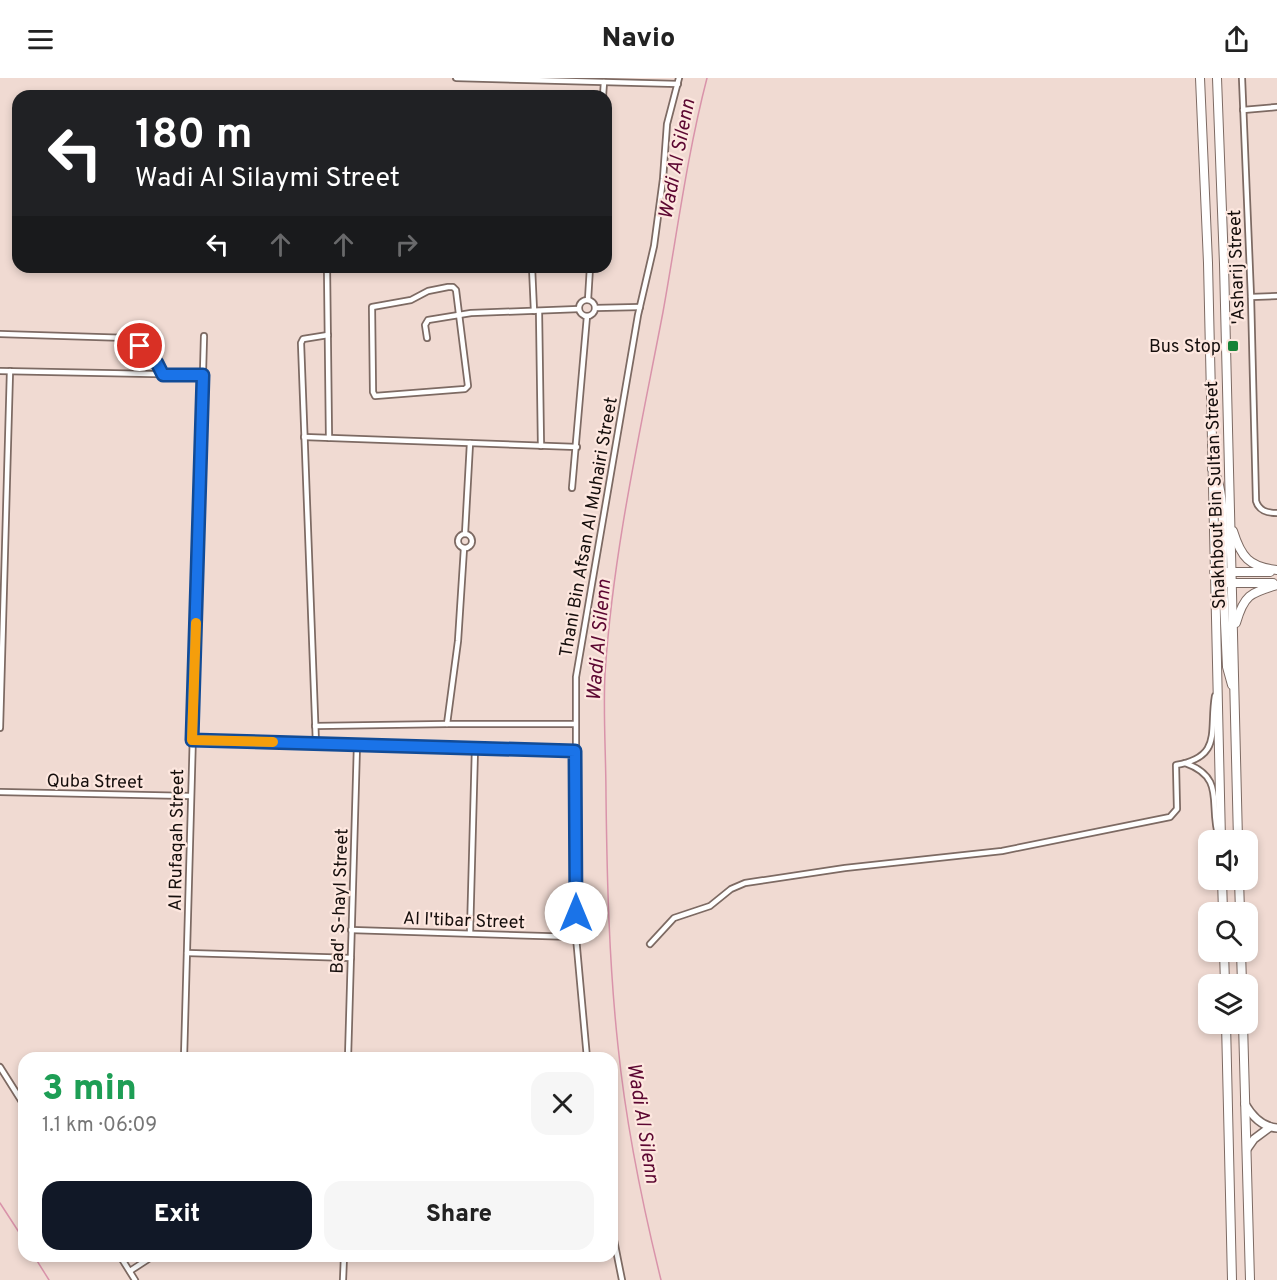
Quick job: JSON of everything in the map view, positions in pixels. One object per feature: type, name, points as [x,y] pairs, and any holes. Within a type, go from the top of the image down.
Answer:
[{"type":"main road","name":"Shakhbout Bin Sultan Street","points":[[1200,78],[1208,264],[1212,469],[1219,572],[1215,584],[1220,830]]},
{"type":"main road","name":"Shakhbout Bin Sultan Street","points":[[1219,78],[1232,572],[1228,583],[1233,630],[1238,830]]},
{"type":"main road","points":[[1230,519],[1238,548],[1246,559],[1258,566],[1277,572]]},
{"type":"main road","points":[[1219,572],[1277,572]]},
{"type":"main road","points":[[1219,572],[1228,583],[1227,667],[1234,688]]},
{"type":"main road","points":[[1255,583],[1252,580],[1255,575],[1277,572]]},
{"type":"main road","points":[[1215,584],[1277,584]]},
{"type":"main road","points":[[1233,630],[1240,608],[1248,597],[1277,584]]},
{"type":"main road","points":[[1226,1034],[1232,1280]]},
{"type":"main road","points":[[1243,1034],[1250,1280]]},
{"type":"street","points":[[456,78],[604,82],[678,81]]},
{"type":"street","name":"'Asharij Street","points":[[1242,78],[1256,501],[1264,512],[1277,513]]},
{"type":"street","name":"Thani Bin Afsan Al Muhairi Street","points":[[586,1052],[576,937],[576,683],[640,307],[654,246],[663,179],[667,124],[678,81]]},
{"type":"street","points":[[603,90],[604,82]]},
{"type":"street","points":[[1244,110],[1277,107]]},
{"type":"street","points":[[327,273],[329,438]]},
{"type":"street","points":[[533,273],[541,446]]},
{"type":"street","points":[[588,300],[590,273]]},
{"type":"street","points":[[450,286],[456,290],[459,314],[468,386],[465,389],[375,396],[373,392],[372,307],[411,300],[428,291],[450,286]]},
{"type":"street","points":[[1251,297],[1277,296]]},
{"type":"street","points":[[588,300],[594,303],[595,308],[593,314],[587,316],[581,314],[579,309],[581,303],[588,300]]},
{"type":"street","points":[[595,308],[640,307]]},
{"type":"street","points":[[427,338],[425,326],[427,321],[459,314],[579,309]]},
{"type":"street","points":[[572,488],[587,316]]},
{"type":"street","points":[[0,334],[128,338],[154,360],[163,375]]},
{"type":"street","name":"Al Rufaqah Street","points":[[184,1052],[204,336]]},
{"type":"street","points":[[316,744],[302,341],[306,337],[328,336]]},
{"type":"street","points":[[0,370],[203,375]]},
{"type":"street","points":[[0,728],[10,371]]},
{"type":"street","points":[[304,437],[576,447]]},
{"type":"street","points":[[465,534],[470,443]]},
{"type":"street","points":[[465,534],[470,536],[472,543],[469,547],[464,548],[457,542],[460,535],[465,534]]},
{"type":"street","points":[[447,724],[458,641],[464,548]]},
{"type":"street","points":[[650,944],[674,918],[710,906],[731,889],[745,883],[845,868],[1012,849],[1170,817],[1177,809],[1176,765],[1201,756],[1212,742],[1217,686]]},
{"type":"street","points":[[315,726],[575,724]]},
{"type":"street","points":[[192,740],[575,751]]},
{"type":"street","name":"Bad' S-hayl Street","points":[[348,1052],[357,745]]},
{"type":"street","points":[[470,933],[475,748]]},
{"type":"street","points":[[1185,763],[1200,769],[1211,780],[1215,793],[1217,830]]},
{"type":"street","name":"Quba Street","points":[[0,792],[190,796]]},
{"type":"street","name":"Al I'tibar Street","points":[[351,930],[576,937]]},
{"type":"street","points":[[187,953],[351,958]]},
{"type":"street","points":[[0,1067],[18,1096]]},
{"type":"street","points":[[1245,1104],[1256,1118],[1273,1128]]},
{"type":"street","points":[[1247,1149],[1254,1138],[1273,1128]]},
{"type":"street","points":[[618,1260],[622,1280]]},
{"type":"street","points":[[124,1262],[135,1280]]},
{"type":"street","points":[[130,1271],[144,1262]]},
{"type":"street","points":[[343,1280],[344,1262]]},
{"type":"waterway","name":"Wadi Al Silenn","points":[[661,1280],[630,1134],[615,1015],[608,890],[605,674],[614,583],[628,492],[663,312],[688,165],[707,78]]},
{"type":"waterway","points":[[0,1203],[18,1231]]},
{"type":"waterway","points":[[38,1262],[49,1280]]},
{"type":"slow traffic","points":[[196,623],[192,740],[273,742]]},
{"type":"place","name":"Bus Stop","points":[[1233,346]]},
{"type":"route","points":[[140,346],[157,363],[163,375],[203,375],[192,740],[575,751],[576,913]]}]
